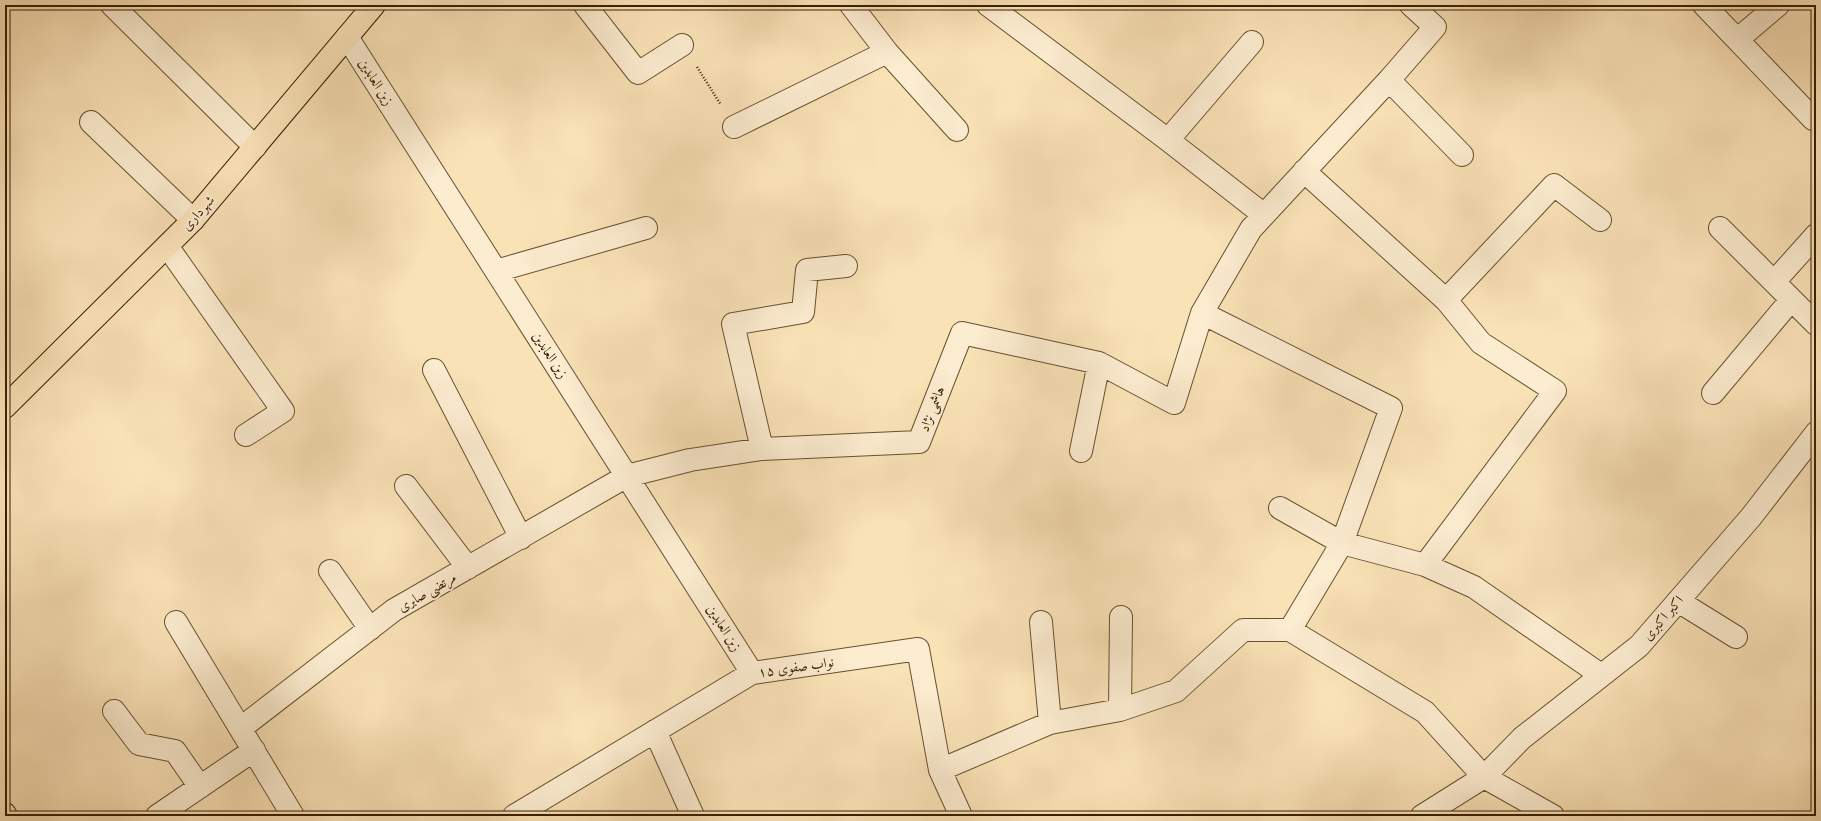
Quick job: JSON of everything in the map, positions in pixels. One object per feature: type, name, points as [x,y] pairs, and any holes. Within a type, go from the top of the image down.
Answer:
[{"type":"main road","name":"شهرداری","points":[[5,407],[193,220],[374,5]]},
{"type":"street","points":[[112,5],[255,147]]},
{"type":"street","points":[[585,5],[638,73],[682,45]]},
{"type":"street","points":[[851,5],[887,52],[957,130]]},
{"type":"street","points":[[988,5],[1168,140],[1264,215]]},
{"type":"street","points":[[1290,630],[1342,543],[1391,408],[1202,313],[1251,229],[1436,27],[1412,5]]},
{"type":"street","points":[[1704,5],[1812,119]]},
{"type":"street","points":[[1738,40],[1778,5]]},
{"type":"street","name":"زین العابدین","points":[[347,37],[752,673]]},
{"type":"street","points":[[1168,140],[1252,42]]},
{"type":"street","points":[[734,126],[887,52]]},
{"type":"street","points":[[1389,80],[1462,155]]},
{"type":"street","points":[[91,122],[193,220]]},
{"type":"street","points":[[1304,171],[1446,300],[1481,342],[1555,391],[1425,565]]},
{"type":"street","points":[[1446,300],[1554,185],[1600,220]]},
{"type":"street","points":[[496,271],[646,228]]},
{"type":"street","points":[[1720,228],[1816,324]]},
{"type":"street","points":[[1774,282],[1816,235]]},
{"type":"street","points":[[167,246],[283,411],[246,435]]},
{"type":"street","points":[[762,449],[733,324],[803,312],[807,270],[846,266]]},
{"type":"street","points":[[1714,393],[1791,300]]},
{"type":"street","name":"هاشمی نژاد","points":[[627,476],[690,460],[762,449],[919,442],[962,333],[1099,363],[1174,403],[1202,313]]},
{"type":"street","points":[[1081,451],[1099,363]]},
{"type":"street","points":[[434,370],[521,538]]},
{"type":"street","name":"اکبر اکبری","points":[[1422,816],[1484,777],[1522,738],[1639,646],[1752,517],[1816,433]]},
{"type":"street","name":"مرتضی صابری","points":[[241,728],[394,610],[627,476]]},
{"type":"street","points":[[406,486],[468,568]]},
{"type":"street","points":[[1280,508],[1342,543],[1425,565],[1474,587],[1601,675]]},
{"type":"street","points":[[330,571],[370,629]]},
{"type":"street","points":[[1678,600],[1736,637]]},
{"type":"street","points":[[1120,710],[1121,617]]},
{"type":"street","points":[[176,622],[241,728],[292,816]]},
{"type":"street","points":[[1042,622],[1050,723]]},
{"type":"street","points":[[940,770],[1050,723],[1120,710],[1176,691],[1243,630],[1290,630],[1425,712],[1484,777],[1553,816]]},
{"type":"street","name":"نواب صفوی ۱۵","points":[[514,816],[752,673],[918,649],[940,770],[961,816]]},
{"type":"street","points":[[114,711],[139,744],[175,751],[200,787]]},
{"type":"street","points":[[655,731],[693,816]]},
{"type":"street","points":[[157,816],[254,750]]},
{"type":"path","points":[[682,45],[734,126]]}]
